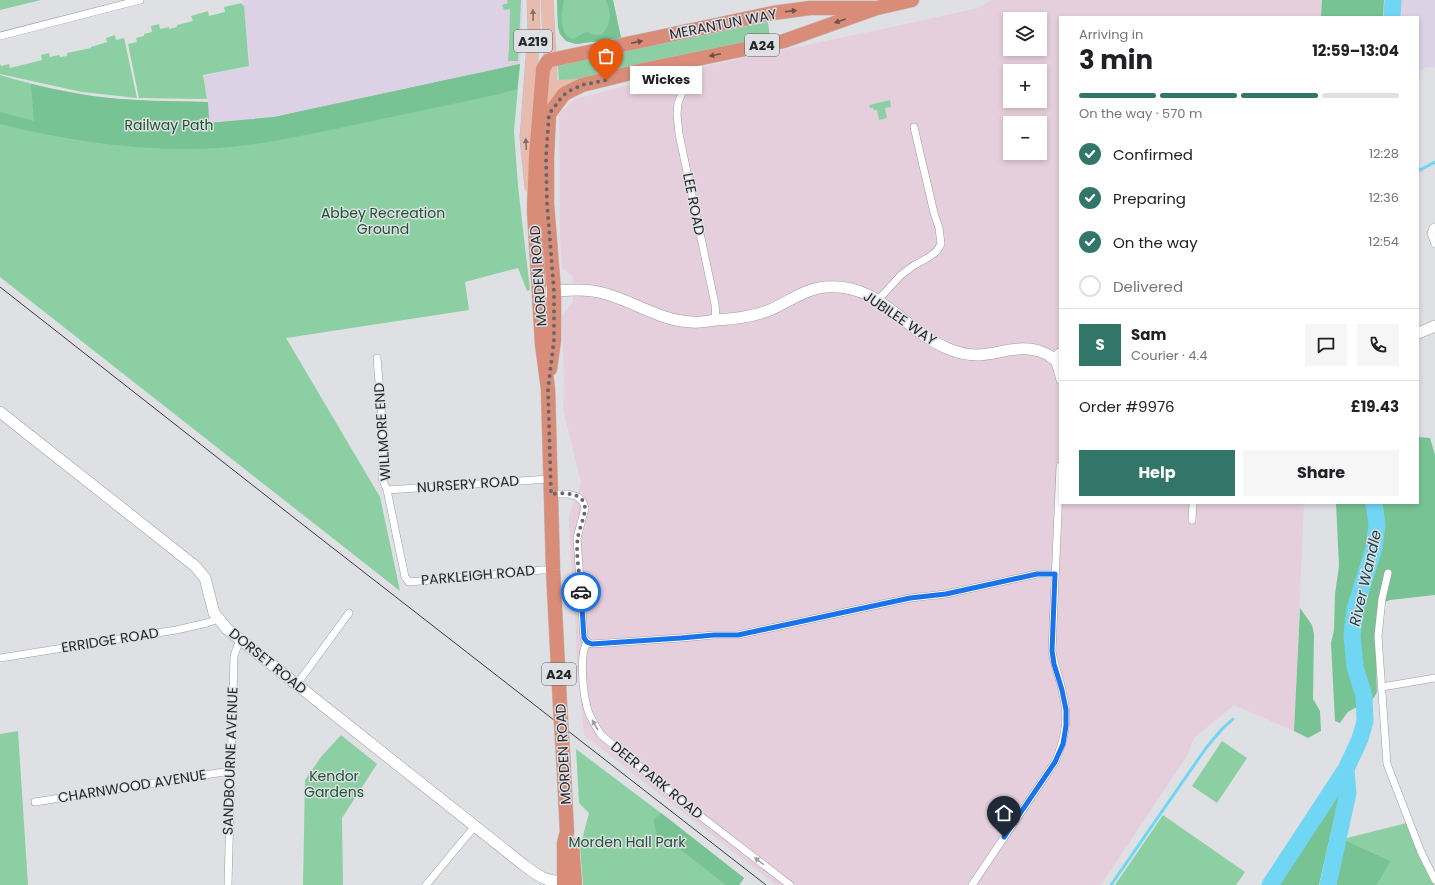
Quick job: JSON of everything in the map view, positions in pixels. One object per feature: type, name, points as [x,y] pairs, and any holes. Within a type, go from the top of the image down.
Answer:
[{"type":"highway","name":"MERANTUN WAY","points":[[549,114],[564,94],[582,85],[643,70],[784,41],[877,8],[912,0]]},
{"type":"highway","name":"MERANTUN WAY","points":[[551,60],[773,13],[810,8],[877,8]]},
{"type":"highway","name":"MORDEN ROAD","points":[[551,60],[548,61],[543,69],[540,85],[534,210],[542,344],[548,389],[553,570],[567,832],[564,843],[568,884]]},
{"type":"highway","name":"MORDEN ROAD","points":[[548,389],[554,340],[554,291],[547,204],[546,157],[549,114]]},
{"type":"main road","name":"MORDEN ROAD","points":[[533,0],[534,30],[540,85],[549,114]]},
{"type":"main road","name":"A219","points":[[548,0],[551,60]]},
{"type":"main road","points":[[540,85],[582,85]]},
{"type":"main road","name":"JUBILEE WAY","points":[[538,292],[588,291],[604,293],[673,319],[694,323],[744,317],[771,310],[811,290],[824,287],[839,287],[854,289],[868,294],[936,344],[950,350],[964,354],[979,355],[1016,350],[1032,350],[1057,356]]},
{"type":"main road","points":[[1419,333],[1435,326]]},
{"type":"main road","name":"DORSET ROAD","points":[[0,412],[195,566],[205,578],[212,606],[218,619],[227,629],[540,878],[568,884]]},
{"type":"street","points":[[0,36],[124,2],[140,0]]},
{"type":"street","name":"LEE ROAD","points":[[684,88],[678,102],[677,114],[683,151],[715,304],[716,320]]},
{"type":"street","points":[[878,300],[901,276],[913,266],[929,258],[937,251],[941,244],[939,228],[934,213],[914,127]]},
{"type":"street","points":[[1435,227],[1431,233],[1435,244]]},
{"type":"street","points":[[1057,356],[1059,372]]},
{"type":"street","name":"WILLMORE END","points":[[377,358],[383,430],[382,478],[387,490],[404,577]]},
{"type":"street","name":"NURSERY ROAD","points":[[387,490],[550,479]]},
{"type":"street","points":[[972,885],[1055,762],[1063,744],[1066,726],[1066,710],[1052,651],[1059,488]]},
{"type":"street","points":[[551,494],[568,494],[578,497],[583,502],[585,508],[577,538],[584,638],[587,642],[592,644],[714,635],[738,635],[910,598],[946,594],[1037,574],[1055,574]]},
{"type":"street","points":[[1192,504],[1192,520]]},
{"type":"street","name":"PARKLEIGH ROAD","points":[[404,577],[409,582],[553,570]]},
{"type":"street","points":[[1388,573],[1382,599],[1378,636],[1387,764],[1421,852],[1435,880]]},
{"type":"street","points":[[297,684],[349,613]]},
{"type":"street","name":"ERRIDGE ROAD","points":[[0,658],[176,630],[218,619]]},
{"type":"street","name":"SANDBOURNE AVENUE","points":[[228,885],[234,656],[240,639]]},
{"type":"street","name":"DEER PARK ROAD","points":[[587,642],[584,647],[583,659],[584,690],[587,708],[593,722],[601,734],[703,818],[790,885]]},
{"type":"street","points":[[1382,687],[1435,678]]},
{"type":"street","name":"CHARNWOOD AVENUE","points":[[35,802],[230,771]]},
{"type":"street","points":[[426,885],[475,826]]},
{"type":"shaded area","points":[[243,0],[523,0],[520,64],[274,117],[209,123],[208,102],[203,76],[250,66]]},
{"type":"shaded area","points":[[991,0],[1322,0],[1321,16],[1059,16],[1059,504],[1304,504],[1294,731],[1233,706],[1194,738],[1187,756],[1101,885],[776,885],[584,735],[577,664],[569,531],[569,515],[581,483],[563,409],[564,383],[562,315],[573,302],[573,277],[562,268],[560,239],[559,114],[575,99],[695,68],[978,8]]},
{"type":"shaded area","points":[[1398,0],[1435,0],[1435,67],[1426,67],[1421,71],[1419,82],[1419,16],[1398,16]]},
{"type":"green space","points":[[0,0],[41,0],[0,10]]},
{"type":"green space","points":[[507,0],[521,0],[518,61],[508,61],[510,9],[504,10],[502,5],[508,3]]},
{"type":"green space","points":[[557,0],[613,0],[621,38],[576,44],[566,41],[560,34],[558,27]]},
{"type":"green space","points":[[557,0],[564,0],[562,15],[563,29],[568,37],[573,39],[586,32],[594,35],[600,35],[603,33],[608,26],[610,18],[609,7],[606,0],[613,0],[621,38],[576,44],[566,41],[560,34],[558,27]]},
{"type":"green space","points":[[1322,0],[1384,0],[1383,16],[1321,16]]},
{"type":"green space","points":[[241,3],[244,6],[249,66],[203,75],[207,99],[139,98],[128,44],[137,42],[136,38],[152,32],[151,26],[159,24],[160,29],[177,27],[177,25],[193,21],[191,16],[208,11],[209,16],[225,12],[224,7]]},
{"type":"green space","points":[[768,22],[770,38],[559,84],[558,65]]},
{"type":"green space","points":[[115,35],[116,40],[124,38],[137,98],[82,92],[0,74],[0,64],[1,66],[9,64],[10,68],[42,60],[41,55],[49,53],[50,57],[59,55],[60,57],[67,56],[67,53],[91,48],[107,42],[106,38]]},
{"type":"green space","name":"Abbey Recreation Ground","points":[[520,64],[514,131],[518,186],[530,290],[527,291],[518,268],[465,282],[469,310],[286,338],[380,497],[400,591],[0,277],[0,75],[52,89],[104,98],[208,102],[209,123],[274,117]]},
{"type":"green space","name":"Railway Path","points":[[520,64],[517,89],[500,94],[300,136],[234,147],[191,149],[136,147],[81,141],[0,124],[0,112],[34,121],[31,84],[108,98],[208,102],[209,123],[274,117]]},
{"type":"green space","points":[[890,100],[891,107],[885,108],[887,118],[879,120],[877,110],[870,108],[869,105]]},
{"type":"green space","points":[[1419,437],[1430,438],[1435,455],[1435,595],[1390,600],[1380,604],[1376,659],[1377,692],[1371,701],[1348,712],[1340,723],[1335,721],[1331,643],[1334,630],[1335,594],[1339,566],[1336,504],[1419,504]]},
{"type":"green space","points":[[1300,608],[1312,625],[1314,634],[1313,699],[1320,711],[1321,731],[1308,738],[1294,731]]},
{"type":"green space","points":[[18,731],[28,885],[0,885],[0,734]]},
{"type":"green space","name":"Kendor Gardens","points":[[341,735],[377,764],[342,818],[343,885],[303,885],[305,780],[321,757]]},
{"type":"green space","points":[[1222,741],[1247,758],[1217,803],[1192,786]]},
{"type":"green space","name":"Morden Hall Park","points":[[576,749],[744,878],[739,885],[583,885],[580,847],[589,813],[579,803]]},
{"type":"green space","points":[[1340,793],[1319,885],[1278,885]]},
{"type":"green space","points":[[661,813],[744,878],[739,885],[726,885],[667,839],[659,841],[653,820]]},
{"type":"green space","points":[[1163,815],[1245,872],[1236,885],[1115,885]]},
{"type":"green space","points":[[1407,823],[1434,885],[1377,885],[1391,861],[1343,839]]},
{"type":"green space","points":[[1343,839],[1391,861],[1377,885],[1334,885]]},
{"type":"waterway","name":"River Wandle","points":[[1392,16],[1393,0]]},
{"type":"waterway","points":[[1419,170],[1435,162]]},
{"type":"waterway","name":"River Wandle","points":[[1270,885],[1346,769],[1360,739],[1365,721],[1364,696],[1355,667],[1352,635],[1355,609],[1374,548],[1377,525],[1374,504]]},
{"type":"waterway","points":[[1111,885],[1206,748],[1222,729],[1233,719]]},
{"type":"waterway","name":"River Wandle","points":[[1328,885],[1348,793],[1346,769]]},
{"type":"tram line","points":[[0,287],[766,885]]},
{"type":"way so far","points":[[581,592],[577,538],[585,508],[583,502],[578,497],[568,494],[551,494],[548,389],[554,340],[554,291],[547,204],[546,157],[549,114],[564,94],[582,85],[606,80]]},
{"type":"place","name":"Wickes","points":[[606,80]]},
{"type":"route","points":[[581,592],[584,638],[587,642],[592,644],[724,634],[738,635],[910,598],[946,594],[1037,574],[1055,574],[1052,651],[1066,710],[1066,726],[1063,744],[1055,762],[1004,837]]}]
